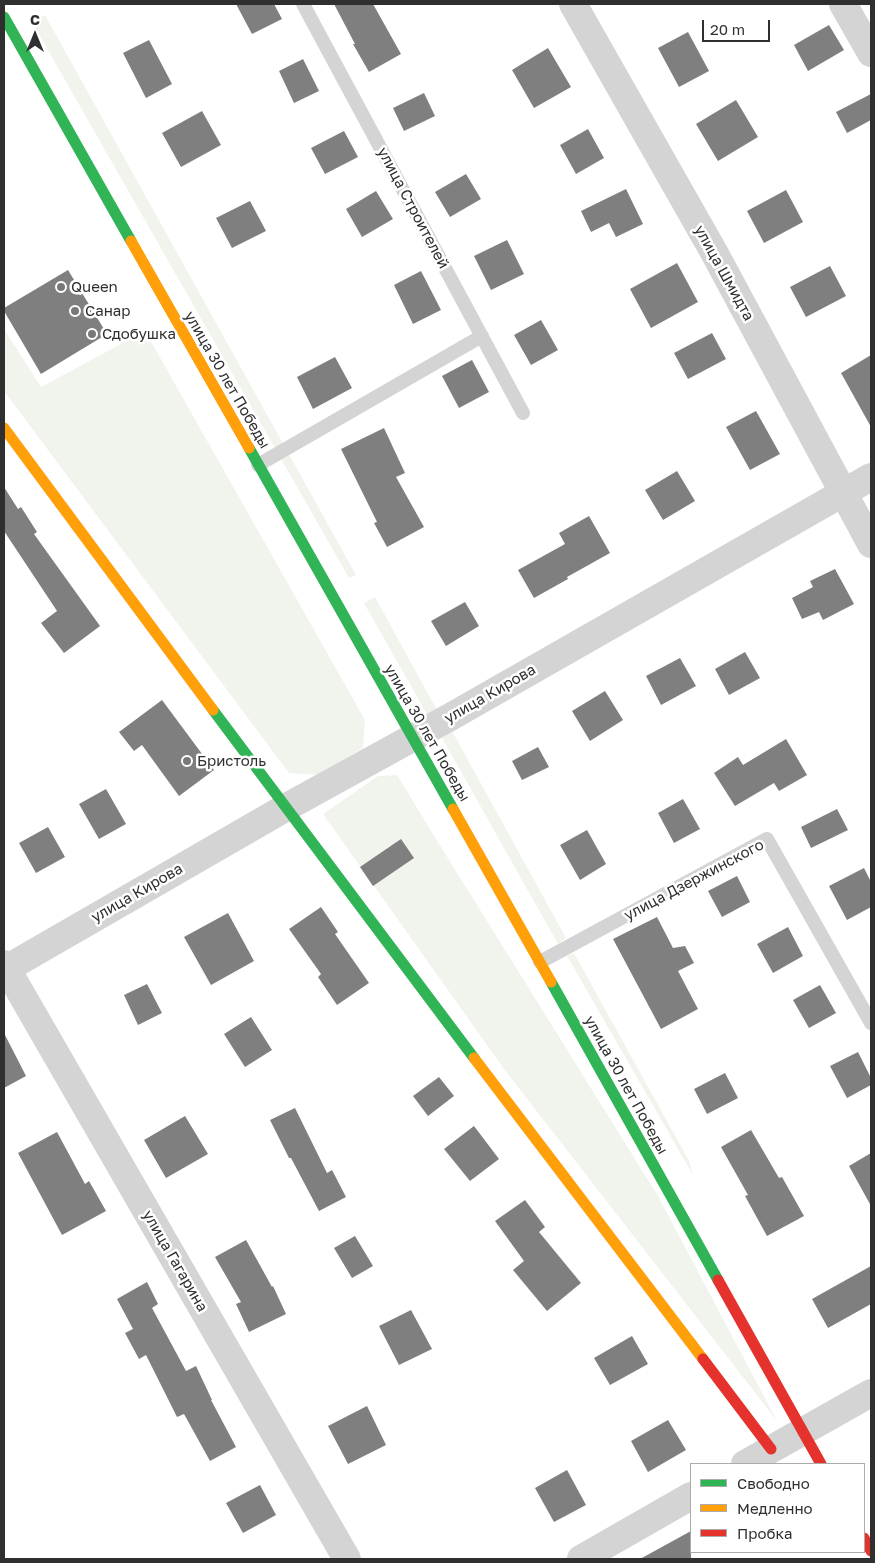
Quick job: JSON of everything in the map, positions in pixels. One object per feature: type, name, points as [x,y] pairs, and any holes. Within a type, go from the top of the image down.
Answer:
[{"type":"street","name":"улица Шмидта","points":[[573,4],[715,254],[871,544]]},
{"type":"street","points":[[843,4],[871,53]]},
{"type":"street","name":"улица 30 лет Победы","points":[[4,17],[540,962],[820,1463]]},
{"type":"street","points":[[4,428],[285,808],[736,1405],[772,1449]]},
{"type":"street","name":"улица Кирова","points":[[5,967],[871,477]]},
{"type":"street","name":"улица Гагарина","points":[[5,967],[347,1559]]},
{"type":"street","points":[[748,1463],[871,1393]]},
{"type":"street","points":[[581,1559],[690,1497]]},
{"type":"street","points":[[865,1540],[871,1551]]},
{"type":"lane","name":"улица Строителей","points":[[303,4],[523,413]]},
{"type":"lane","points":[[258,465],[482,336]]},
{"type":"lane","name":"улица Дзержинского","points":[[540,962],[767,839],[871,1023]]},
{"type":"shaded area","points":[[45,15],[356,575],[349,578],[32,22]]},
{"type":"shaded area","points":[[4,329],[41,387],[145,331],[365,720],[363,748],[318,775],[289,773],[4,391]]},
{"type":"shaded area","points":[[375,597],[438,712],[428,716],[364,603]]},
{"type":"shaded area","points":[[452,731],[566,938],[558,944],[442,738]]},
{"type":"shaded area","points":[[397,775],[658,1196],[777,1421],[504,1069],[323,814],[378,776]]},
{"type":"shaded area","points":[[574,953],[689,1161],[693,1175],[567,956]]},
{"type":"building","points":[[236,4],[274,4],[282,19],[252,34]]},
{"type":"building","points":[[334,4],[373,4],[401,54],[369,72]]},
{"type":"building","points":[[829,25],[844,50],[808,71],[794,45]]},
{"type":"building","points":[[688,32],[709,71],[679,87],[658,48]]},
{"type":"building","points":[[149,40],[172,84],[146,98],[123,53]]},
{"type":"building","points":[[548,48],[571,87],[534,108],[512,70]]},
{"type":"building","points":[[303,59],[319,91],[294,103],[279,71]]},
{"type":"building","points":[[424,93],[435,116],[404,131],[393,108]]},
{"type":"building","points":[[871,94],[871,120],[847,133],[836,112]]},
{"type":"building","points":[[736,100],[758,137],[718,161],[696,124]]},
{"type":"building","points":[[202,111],[221,145],[181,167],[162,133]]},
{"type":"building","points":[[588,129],[604,158],[576,174],[560,145]]},
{"type":"building","points":[[344,131],[358,157],[325,174],[311,148]]},
{"type":"building","points":[[466,174],[481,199],[450,217],[435,192]]},
{"type":"building","points":[[626,189],[643,224],[616,237],[609,223],[591,232],[581,211]]},
{"type":"building","points":[[786,190],[803,222],[764,243],[747,211]]},
{"type":"building","points":[[376,191],[393,219],[362,237],[346,209]]},
{"type":"building","points":[[250,201],[266,231],[232,248],[216,218]]},
{"type":"building","points":[[507,240],[524,274],[491,290],[474,256]]},
{"type":"building","points":[[677,263],[698,302],[651,328],[630,289]]},
{"type":"building","points":[[830,266],[846,296],[806,317],[790,287]]},
{"type":"building","points":[[68,270],[107,334],[41,374],[4,308]]},
{"type":"building","points":[[421,271],[441,310],[413,324],[394,285]]},
{"type":"building","points":[[541,320],[558,350],[531,365],[514,335]]},
{"type":"building","points":[[712,333],[726,359],[688,379],[674,353]]},
{"type":"building","points":[[871,355],[871,427],[841,373]]},
{"type":"building","points":[[335,357],[352,388],[313,409],[297,377]]},
{"type":"building","points":[[472,360],[489,392],[459,408],[442,376]]},
{"type":"building","points":[[756,411],[780,454],[750,470],[726,427]]},
{"type":"building","points":[[384,428],[405,473],[396,477],[424,527],[387,547],[374,523],[377,522],[341,449]]},
{"type":"building","points":[[677,471],[695,501],[663,520],[645,490]]},
{"type":"building","points":[[4,487],[18,509],[21,507],[37,532],[34,534],[100,626],[64,653],[41,623],[57,611],[4,531]]},
{"type":"building","points":[[589,516],[610,553],[534,598],[518,570],[565,544],[559,533]]},
{"type":"building","points":[[835,569],[854,604],[823,620],[819,612],[802,619],[792,598],[813,587],[810,581]]},
{"type":"building","points":[[465,602],[479,626],[446,646],[431,621]]},
{"type":"building","points":[[745,652],[760,678],[729,695],[715,669]]},
{"type":"building","points":[[680,658],[696,686],[661,705],[646,676]]},
{"type":"building","points":[[605,691],[623,720],[590,741],[572,711]]},
{"type":"building","points":[[162,700],[214,770],[179,796],[142,745],[134,751],[119,732]]},
{"type":"building","points":[[786,739],[807,775],[779,791],[774,783],[735,806],[714,773],[738,757],[743,765]]},
{"type":"building","points":[[538,747],[549,767],[522,780],[512,761]]},
{"type":"building","points":[[106,789],[126,824],[99,839],[79,804]]},
{"type":"building","points":[[683,799],[700,829],[674,843],[658,813]]},
{"type":"building","points":[[837,809],[848,830],[811,848],[801,827]]},
{"type":"building","points":[[48,827],[65,857],[36,873],[19,843]]},
{"type":"building","points":[[587,830],[606,864],[580,880],[560,845]]},
{"type":"building","points":[[401,839],[414,858],[373,886],[360,867]]},
{"type":"building","points":[[864,868],[871,882],[871,907],[847,920],[829,886]]},
{"type":"building","points":[[737,876],[750,902],[722,917],[708,891]]},
{"type":"building","points":[[321,907],[338,932],[335,934],[369,983],[337,1005],[318,977],[321,974],[289,929]]},
{"type":"building","points":[[228,913],[254,961],[211,985],[184,937]]},
{"type":"building","points":[[657,917],[673,948],[685,946],[694,963],[678,971],[698,1009],[661,1029],[613,939]]},
{"type":"building","points":[[788,927],[803,956],[773,973],[757,944]]},
{"type":"building","points":[[147,984],[162,1013],[138,1025],[124,995]]},
{"type":"building","points":[[820,985],[836,1013],[809,1028],[793,1000]]},
{"type":"building","points":[[251,1017],[272,1050],[245,1067],[224,1034]]},
{"type":"building","points":[[4,1033],[26,1076],[4,1088]]},
{"type":"building","points":[[858,1052],[871,1078],[871,1085],[847,1098],[830,1066]]},
{"type":"building","points":[[725,1073],[738,1098],[707,1114],[694,1089]]},
{"type":"building","points":[[439,1077],[454,1096],[428,1116],[413,1096]]},
{"type":"building","points":[[295,1108],[327,1173],[332,1170],[346,1197],[319,1211],[270,1120]]},
{"type":"building","points":[[185,1116],[208,1154],[166,1178],[144,1140]]},
{"type":"building","points":[[474,1126],[499,1159],[470,1181],[444,1149]]},
{"type":"building","points":[[751,1130],[779,1178],[782,1177],[804,1216],[767,1236],[745,1196],[748,1195],[721,1147]]},
{"type":"building","points":[[57,1132],[85,1184],[89,1181],[106,1211],[62,1235],[18,1153]]},
{"type":"building","points":[[871,1153],[871,1206],[849,1166]]},
{"type":"building","points":[[525,1200],[545,1227],[539,1232],[581,1283],[547,1311],[513,1270],[524,1261],[495,1221]]},
{"type":"building","points":[[355,1236],[373,1266],[352,1278],[334,1248]]},
{"type":"building","points":[[246,1240],[273,1286],[286,1314],[249,1332],[236,1304],[241,1302],[215,1257]]},
{"type":"building","points":[[871,1266],[871,1304],[828,1328],[812,1299]]},
{"type":"building","points":[[147,1282],[158,1304],[152,1308],[186,1371],[196,1366],[211,1400],[236,1447],[210,1461],[184,1414],[177,1417],[146,1355],[139,1359],[125,1333],[133,1329],[117,1299]]},
{"type":"building","points":[[411,1310],[432,1349],[399,1365],[379,1326]]},
{"type":"building","points":[[632,1336],[648,1364],[610,1385],[594,1358]]},
{"type":"building","points":[[367,1406],[386,1445],[348,1464],[328,1426]]},
{"type":"building","points":[[668,1420],[686,1450],[648,1472],[631,1441]]},
{"type":"building","points":[[567,1470],[586,1505],[554,1522],[535,1488]]},
{"type":"building","points":[[260,1485],[276,1515],[243,1533],[226,1503]]},
{"type":"building","points":[[690,1532],[691,1559],[640,1559]]},
{"type":"traffic: fast","points":[[4,17],[131,241]]},
{"type":"traffic: fast","points":[[249,448],[453,809]]},
{"type":"traffic: fast","points":[[213,710],[474,1058]]},
{"type":"traffic: fast","points":[[551,982],[718,1280]]},
{"type":"traffic: slow","points":[[131,241],[249,448]]},
{"type":"traffic: slow","points":[[4,428],[213,710]]},
{"type":"traffic: slow","points":[[453,809],[551,982]]},
{"type":"traffic: slow","points":[[474,1058],[703,1359]]},
{"type":"traffic: jam","points":[[718,1280],[820,1463]]},
{"type":"traffic: jam","points":[[703,1359],[771,1449]]},
{"type":"traffic: jam","points":[[865,1540],[871,1551]]},
{"type":"place","name":"Queen","points":[[61,287]]},
{"type":"place","name":"Санар","points":[[75,311]]},
{"type":"place","name":"Сдобушка","points":[[92,334]]},
{"type":"place","name":"Бристоль","points":[[187,761]]}]
